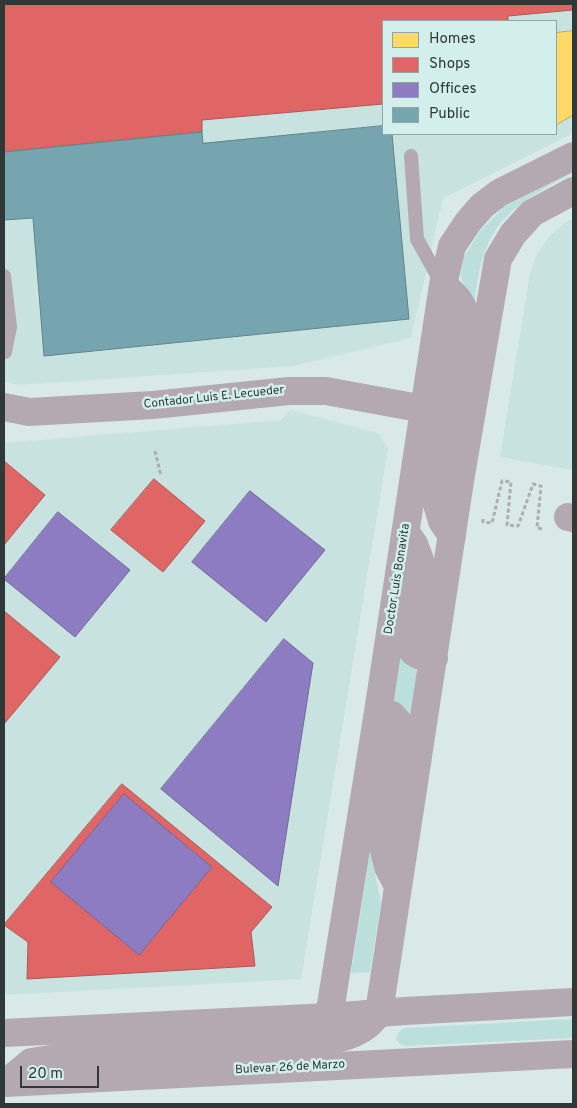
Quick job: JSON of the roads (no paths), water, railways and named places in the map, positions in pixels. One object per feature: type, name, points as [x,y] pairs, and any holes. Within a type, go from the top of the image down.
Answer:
[{"type":"street","name":"Doctor Luis Bonavita","points":[[331,1041],[442,285],[452,246],[468,222],[482,206],[500,193],[573,156]]},
{"type":"street","points":[[379,1012],[460,481],[498,259],[513,234],[532,213],[573,191]]},
{"type":"street","points":[[442,285],[456,296],[465,314],[436,501],[442,521],[452,536]]},
{"type":"street","name":"Contador Luis E. Lecueder","points":[[4,407],[29,412],[153,405],[289,391],[326,391],[424,408]]},
{"type":"street","points":[[405,532],[414,544],[420,560],[410,646],[412,652],[417,655],[434,658]]},
{"type":"street","points":[[378,712],[392,715],[401,724],[382,842],[388,867],[397,886]]},
{"type":"street","name":"Bulevar 26 de Marzo","points":[[5,1083],[331,1041],[379,1012],[573,1002]]},
{"type":"street","name":"Bulevar 26 de Marzo","points":[[4,1033],[331,1041],[573,1054]]},
{"type":"lane","points":[[411,156],[417,239],[442,285]]},
{"type":"lane","points":[[4,276],[10,327],[5,352]]}]
